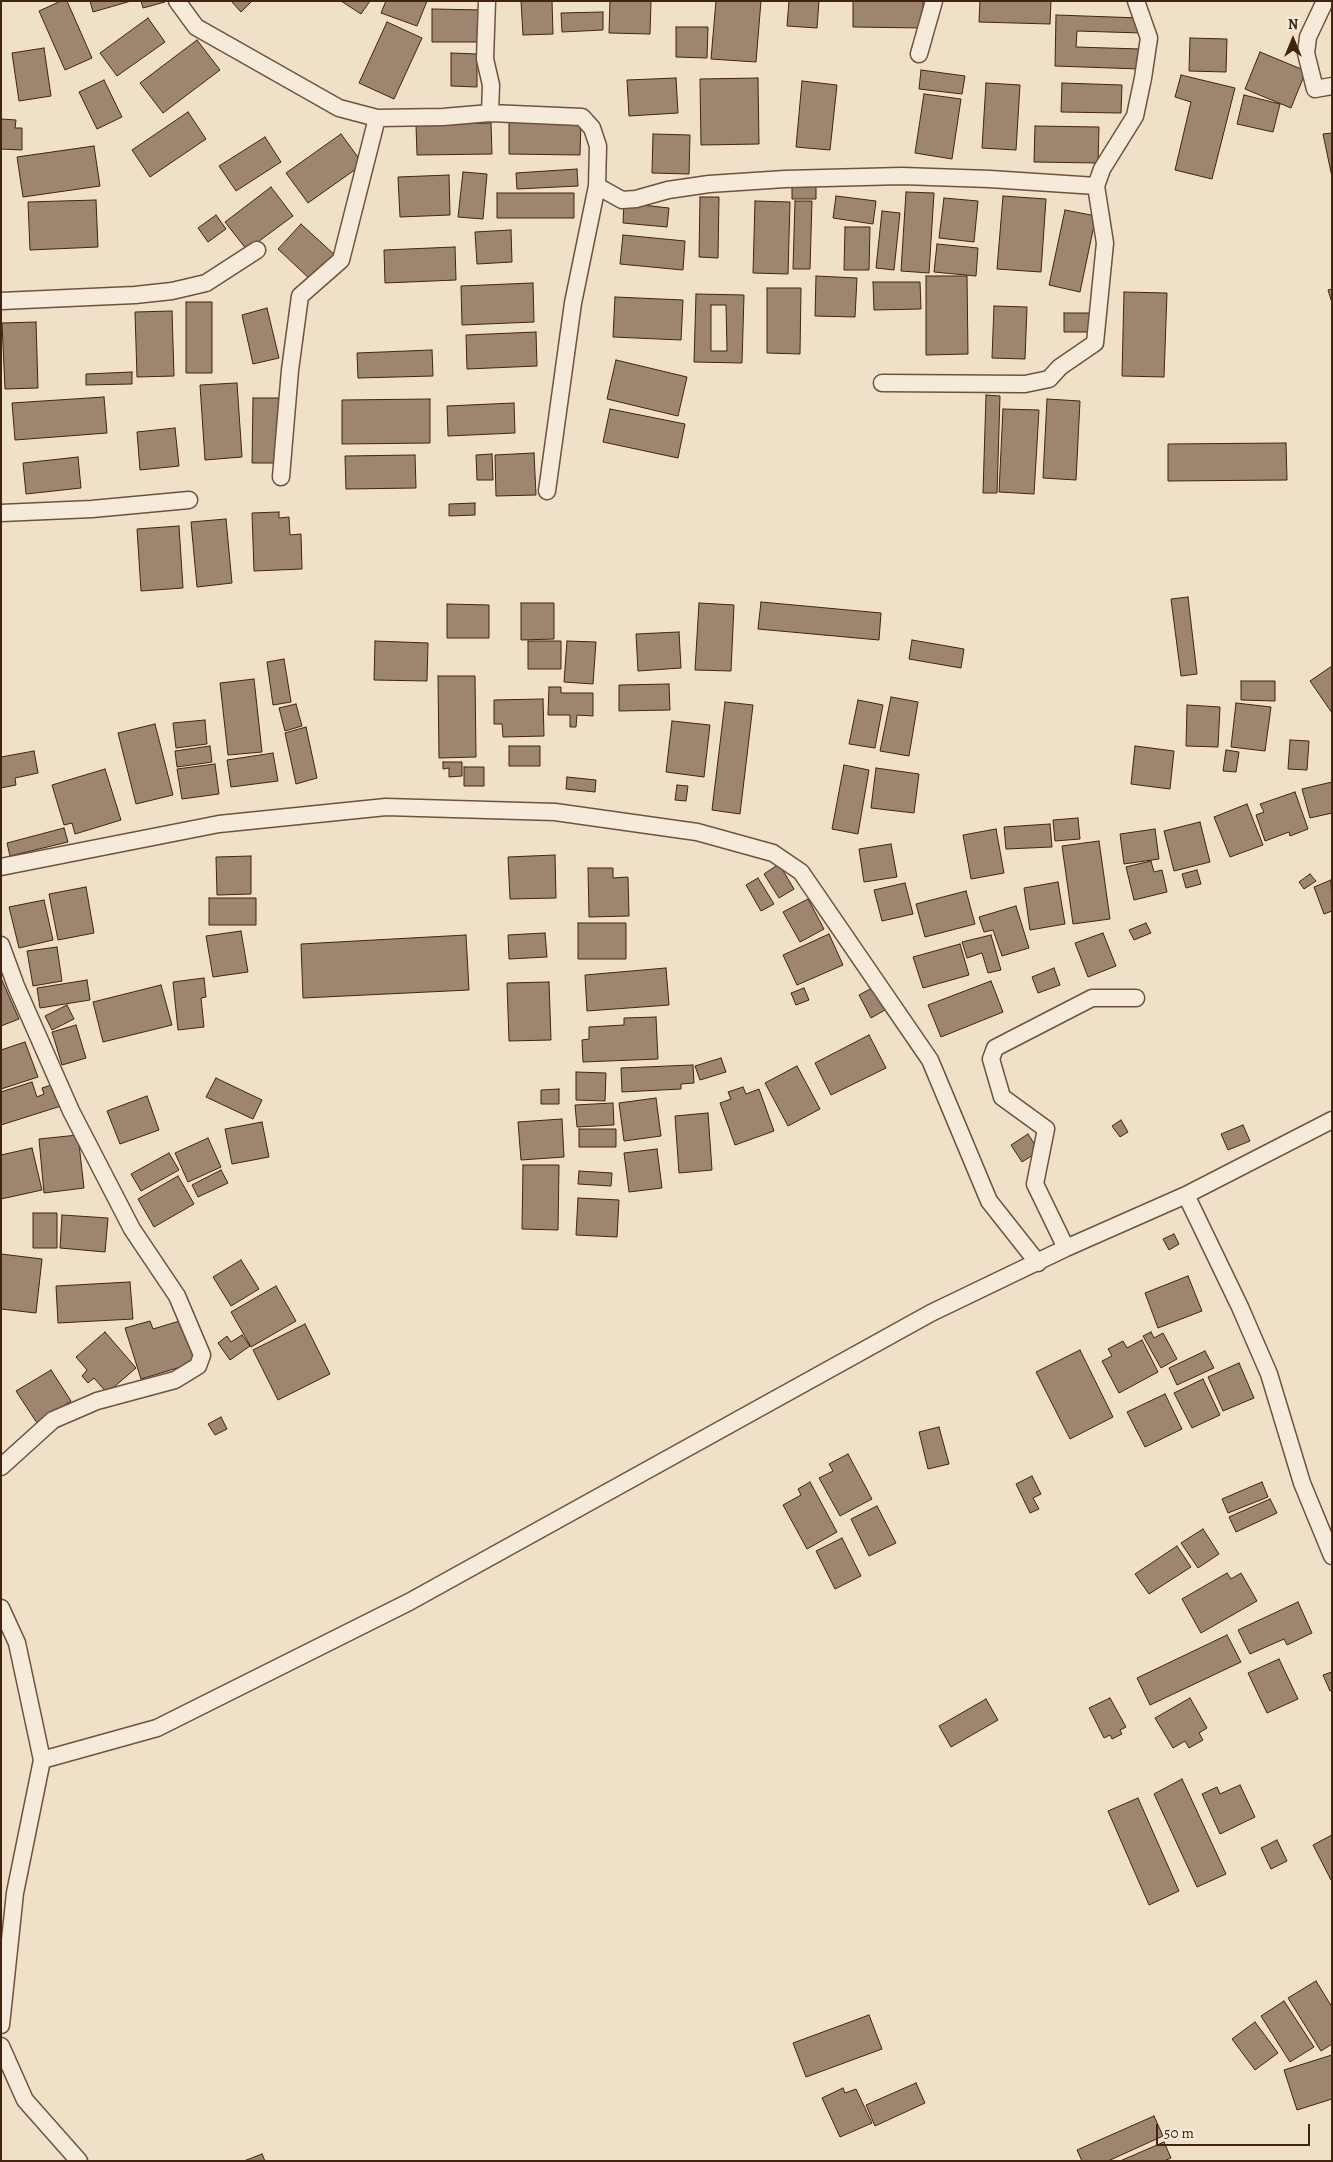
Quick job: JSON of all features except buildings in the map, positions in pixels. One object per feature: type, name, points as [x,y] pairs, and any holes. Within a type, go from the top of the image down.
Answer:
[{"type":"street","points":[[177,1],[196,27],[339,108],[377,118],[490,114],[582,117],[592,128],[598,146],[597,186],[573,303],[548,491]]},
{"type":"street","points":[[487,1],[485,59],[491,85],[490,114]]},
{"type":"street","points":[[920,54],[934,1]]},
{"type":"street","points":[[882,383],[1025,384],[1049,379],[1060,367],[1095,343],[1105,243],[1096,186],[1102,169],[1135,116],[1149,38],[1136,1]]},
{"type":"street","points":[[1325,1],[1308,37],[1306,53],[1315,89],[1332,86]]},
{"type":"street","points":[[281,477],[290,370],[300,296],[340,260],[377,118]]},
{"type":"street","points":[[597,186],[622,200],[636,199],[668,190],[710,184],[785,179],[902,176],[990,179],[1096,186]]},
{"type":"street","points":[[1,301],[135,295],[172,291],[206,283],[257,250]]},
{"type":"street","points":[[1,513],[92,509],[189,500]]},
{"type":"street","points":[[1,867],[219,824],[386,807],[555,812],[697,832],[773,852],[801,872],[930,1060],[989,1201],[1038,1263]]},
{"type":"street","points":[[1,945],[16,986],[71,1112],[132,1229],[177,1296],[202,1356],[198,1366],[175,1380],[98,1401],[53,1420],[1,1467]]},
{"type":"street","points":[[1066,1248],[1035,1184],[1046,1129],[1002,1097],[991,1059],[995,1048],[1092,998],[1136,998]]},
{"type":"street","points":[[42,1760],[157,1728],[409,1602],[931,1313],[1066,1248],[1186,1195],[1332,1120]]},
{"type":"street","points":[[1186,1195],[1240,1307],[1269,1374],[1302,1483],[1332,1556]]},
{"type":"street","points":[[1,1608],[17,1643],[42,1760],[15,1893],[1,2025]]},
{"type":"street","points":[[1,2046],[25,2100],[79,2161]]}]
